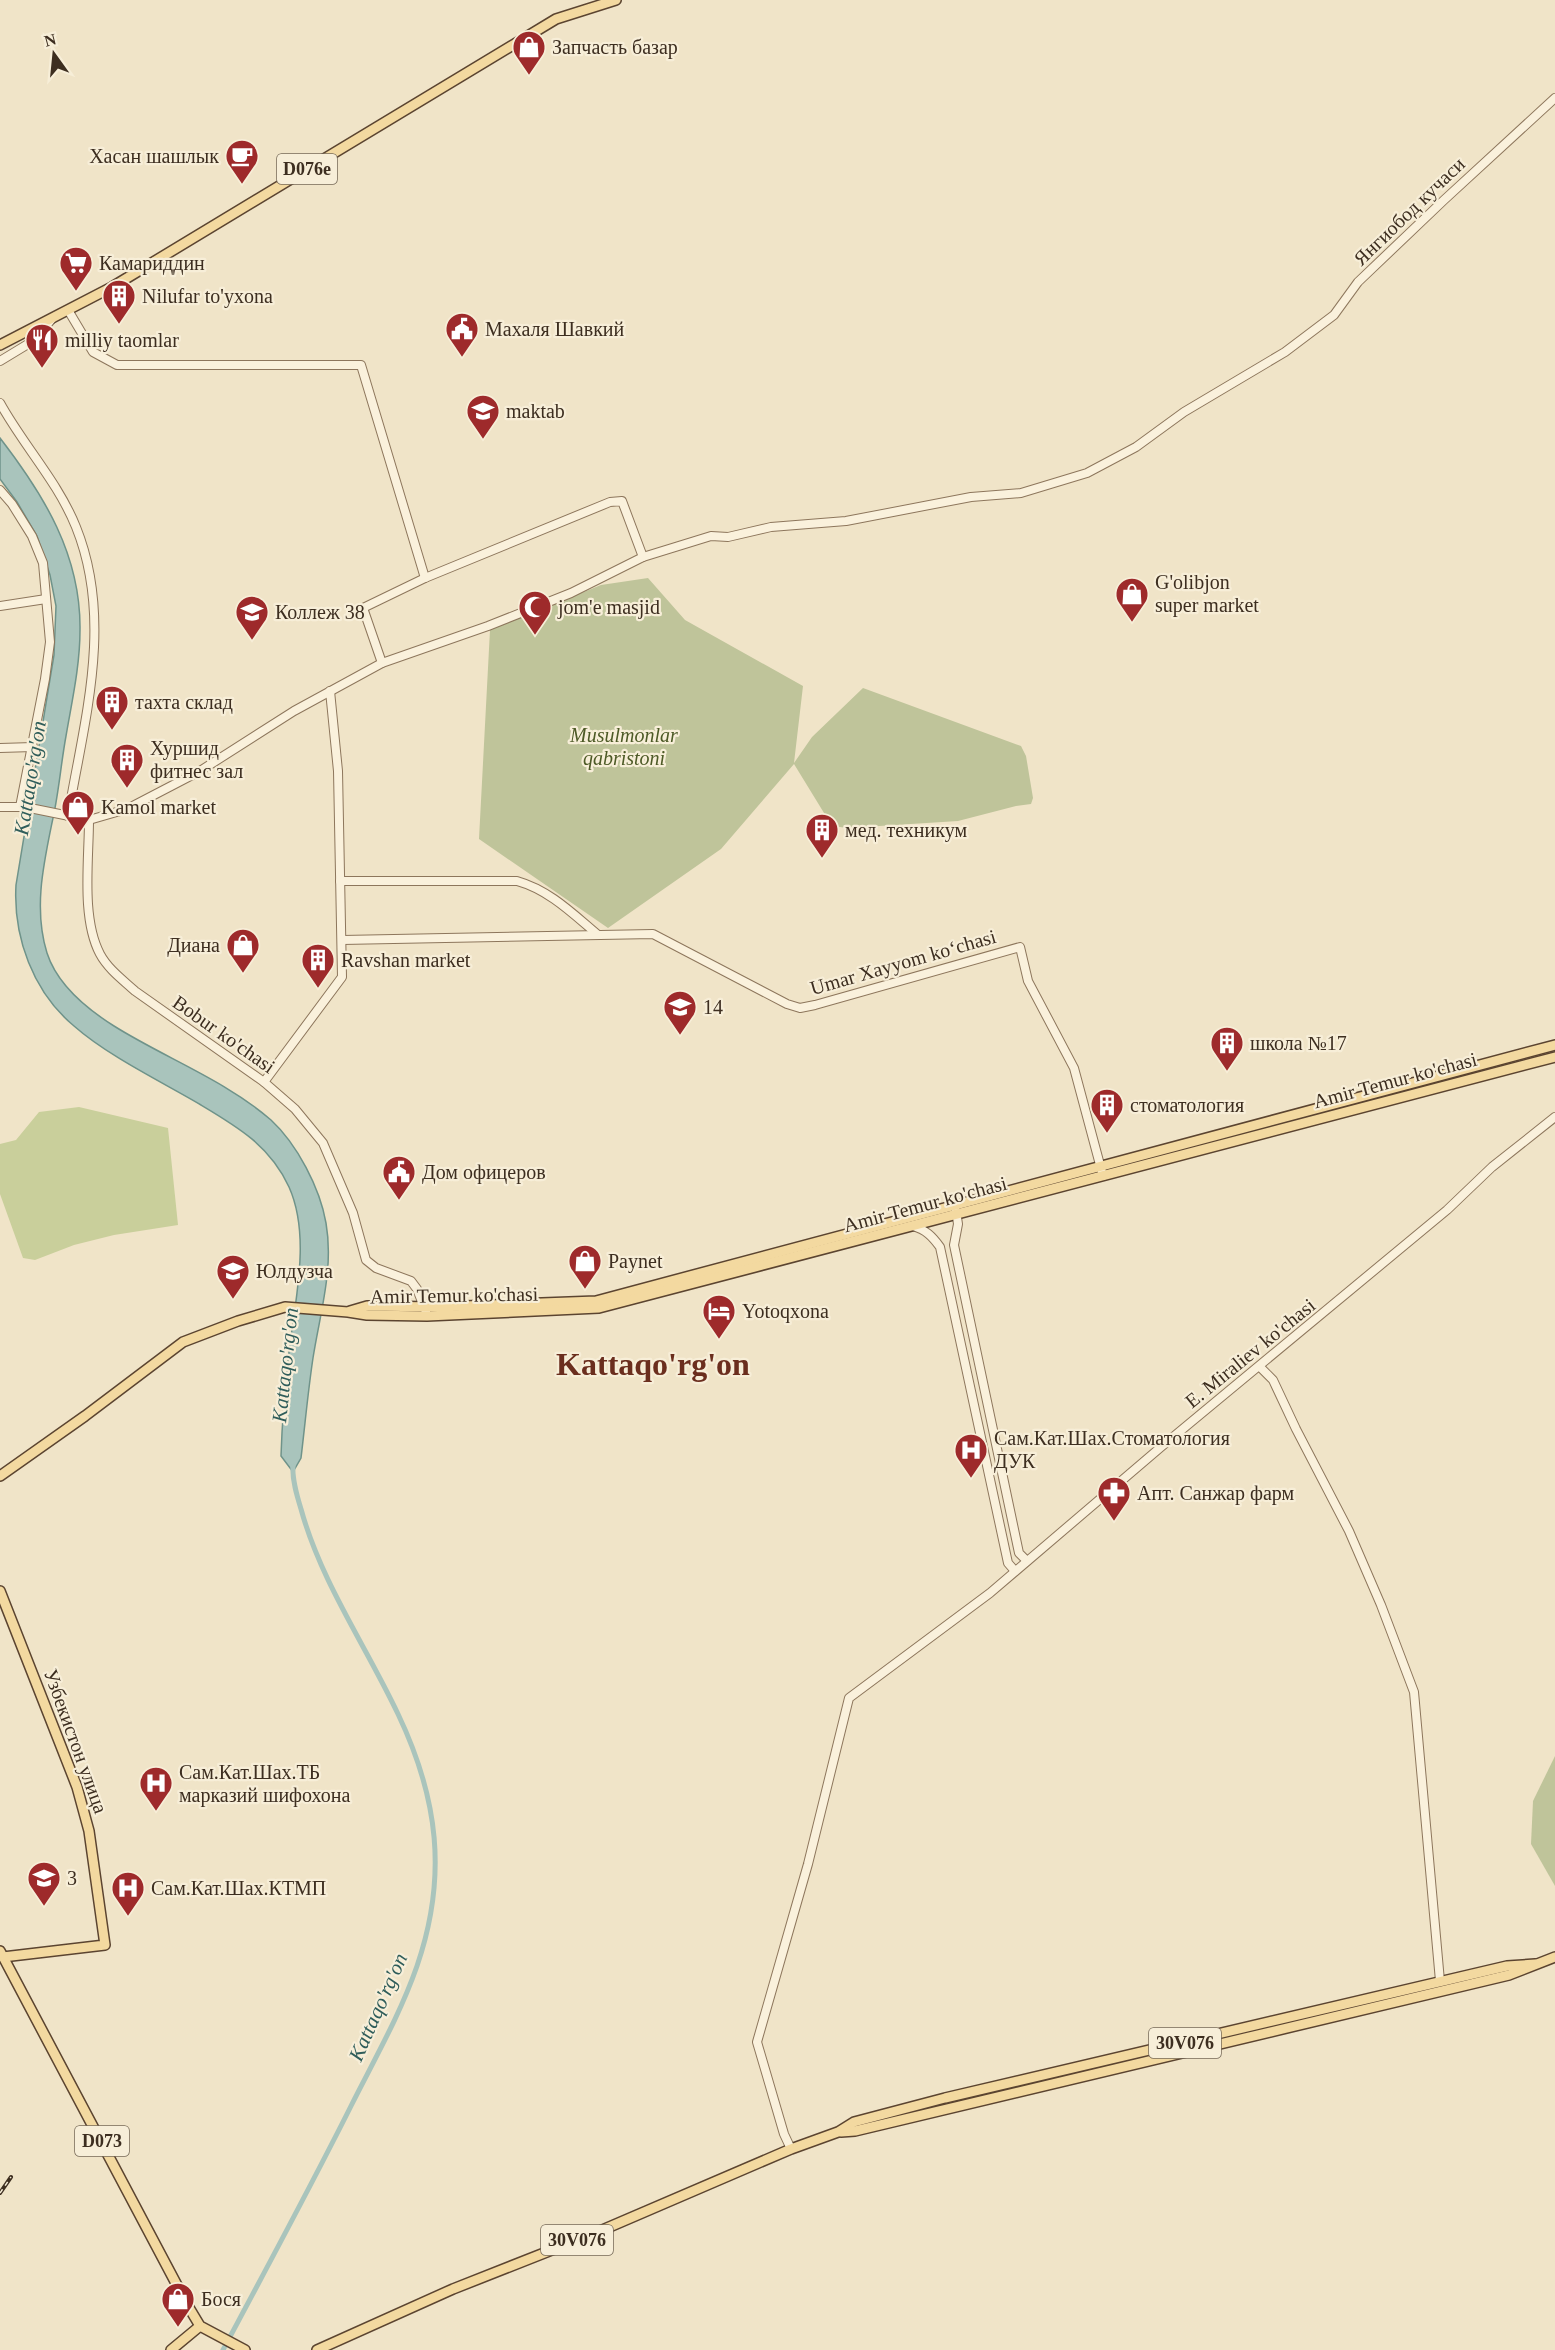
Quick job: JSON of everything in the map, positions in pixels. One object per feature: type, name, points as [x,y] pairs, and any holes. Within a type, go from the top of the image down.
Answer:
[{"type":"main road","name":"D076e","points":[[0,345],[118,283],[556,19],[616,0]]},
{"type":"main road","name":"Amir Temur ko'chasi","points":[[683,1282],[955,1204],[1555,1045]]},
{"type":"main road","name":"Amir Temur ko'chasi","points":[[0,1476],[85,1416],[183,1342],[238,1321],[285,1307],[348,1312],[367,1306],[426,1312],[590,1302],[683,1282],[957,1215],[1555,1057]]},
{"type":"main road","name":"Узбекистон улица","points":[[0,1591],[77,1787],[89,1831],[105,1945],[1,1956]]},
{"type":"main road","name":"D073","points":[[1,1956],[204,2328]]},
{"type":"main road","name":"30V076","points":[[838,2132],[855,2131],[1509,1975],[1555,1957]]},
{"type":"main road","name":"30V076","points":[[317,2350],[453,2289],[600,2231],[791,2149],[838,2132],[854,2122],[945,2098],[1507,1966],[1535,1964]]},
{"type":"main road","points":[[171,2350],[204,2328],[245,2350]]},
{"type":"street","name":"Янгиобод кучаси","points":[[89,820],[127,809],[159,793],[200,771],[240,744],[330,691],[382,663],[550,602],[643,557],[711,536],[728,537],[771,526],[846,522],[971,497],[1020,492],[1087,474],[1136,447],[1184,412],[1288,349],[1334,315],[1339,305],[1358,282],[1443,200],[1555,98]]},
{"type":"street","points":[[68,310],[93,352],[117,365],[361,365],[425,578]]},
{"type":"street","points":[[0,361],[33,341],[54,317]]},
{"type":"street","points":[[0,402],[61,496],[76,527],[93,588],[94,664],[84,729],[64,815]]},
{"type":"street","points":[[0,490],[12,504],[32,537],[43,563],[50,642],[23,807]]},
{"type":"street","points":[[382,663],[363,608],[425,578],[610,502],[622,501],[643,557]]},
{"type":"street","points":[[0,606],[46,599]]},
{"type":"street","points":[[264,1082],[342,977],[338,771],[330,691]]},
{"type":"street","points":[[0,748],[33,747]]},
{"type":"street","points":[[0,807],[23,807],[89,820]]},
{"type":"street","name":"Bobur ko'chasi","points":[[89,820],[88,903],[93,936],[101,955],[116,974],[135,991],[264,1082],[295,1110],[323,1143],[353,1213],[366,1260],[376,1268],[411,1281],[426,1312]]},
{"type":"street","points":[[340,881],[517,881],[533,885],[555,899],[597,934]]},
{"type":"street","name":"Umar Xayyom ko‘chasi","points":[[342,940],[653,934],[661,936],[787,1004],[800,1008],[1020,947],[1028,981],[1074,1068],[1100,1165]]},
{"type":"street","name":"E. Miraliev ko'chasi","points":[[791,2149],[784,2134],[757,2042],[808,1864],[849,1698],[936,1635],[1016,1571],[1161,1447],[1447,1210],[1491,1167],[1555,1118]]},
{"type":"street","points":[[1100,1165],[1102,1176]]},
{"type":"street","points":[[955,1204],[958,1224],[954,1245],[1019,1553],[1027,1561]]},
{"type":"street","points":[[913,1226],[923,1229],[934,1237],[940,1247],[1008,1563],[1016,1571]]},
{"type":"street","points":[[1260,1367],[1273,1380],[1349,1531],[1381,1605],[1414,1692],[1440,1982]]},
{"type":"green space","name":"Musulmonlar qabristoni","points":[[648,578],[685,620],[803,686],[794,763],[812,737],[863,688],[1021,746],[1026,756],[1033,798],[1031,804],[958,821],[848,828],[832,826],[794,764],[721,849],[608,928],[479,839],[490,630],[601,585]]},
{"type":"green space","points":[[79,1107],[168,1128],[178,1225],[114,1235],[74,1245],[35,1260],[23,1258],[0,1194],[0,1144],[16,1140],[39,1112]]},
{"type":"green space","points":[[1555,1756],[1555,1886],[1531,1844],[1533,1801]]},
{"type":"water","points":[[0,438],[31,482],[57,527],[67,551],[79,603],[80,643],[77,670],[41,885],[41,919],[47,953],[65,985],[84,1004],[104,1019],[234,1093],[271,1120],[290,1141],[306,1167],[323,1210],[328,1240],[327,1274],[311,1370],[301,1458],[293,1472],[281,1456],[285,1391],[300,1269],[299,1226],[296,1206],[289,1187],[263,1149],[228,1121],[119,1058],[74,1026],[47,997],[28,962],[22,944],[16,905],[16,885],[54,655],[56,606],[50,575],[37,536],[0,479]]},
{"type":"waterway","name":"Kattaqo'rg'on","points":[[223,2350],[395,2020],[417,1966],[427,1933],[433,1900],[434,1838],[430,1807],[422,1776],[412,1745],[398,1714],[320,1562],[298,1499],[293,1466]]},
{"type":"railway","points":[[0,2193],[11,2177]]},
{"type":"place","name":"Запчасть базар","points":[[529,76]]},
{"type":"place","name":"Хасан шашлык","points":[[242,185]]},
{"type":"place","name":"Камариддин","points":[[76,292]]},
{"type":"place","name":"Nilufar to'yxona","points":[[119,325]]},
{"type":"place","name":"Махаля Шавкий","points":[[462,358]]},
{"type":"place","name":"milliy taomlar","points":[[42,369]]},
{"type":"place","name":"maktab","points":[[483,440]]},
{"type":"place","name":"G'olibjon super market","points":[[1132,623]]},
{"type":"place","name":"jom'e masjid","points":[[535,636]]},
{"type":"place","name":"Коллеж 38","points":[[252,641]]},
{"type":"place","name":"тахта склад","points":[[112,731]]},
{"type":"place","name":"Хуршид фитнес зал","points":[[127,789]]},
{"type":"place","name":"Kamol market","points":[[78,836]]},
{"type":"place","name":"мед. техникум","points":[[822,859]]},
{"type":"place","name":"Диана","points":[[243,974]]},
{"type":"place","name":"Ravshan market","points":[[318,989]]},
{"type":"place","name":"14","points":[[680,1036]]},
{"type":"place","name":"школа №17","points":[[1227,1072]]},
{"type":"place","name":"стоматология","points":[[1107,1134]]},
{"type":"place","name":"Дом офицеров","points":[[399,1201]]},
{"type":"place","name":"Paynet","points":[[585,1290]]},
{"type":"place","name":"Юлдузча","points":[[233,1300]]},
{"type":"place","name":"Yotoqxona","points":[[719,1340]]},
{"type":"place","name":"Сам.Кат.Шах.Стоматология ДУК","points":[[971,1479]]},
{"type":"place","name":"Апт. Санжар фарм","points":[[1114,1522]]},
{"type":"place","name":"Сам.Кат.Шах.ТБ марказий шифохона","points":[[156,1812]]},
{"type":"place","name":"3","points":[[44,1907]]},
{"type":"place","name":"Сам.Кат.Шах.КТМП","points":[[128,1917]]},
{"type":"place","name":"Бося","points":[[178,2328]]},
{"type":"district","name":"Kattaqo'rg'on","points":[[653,1364]]}]
